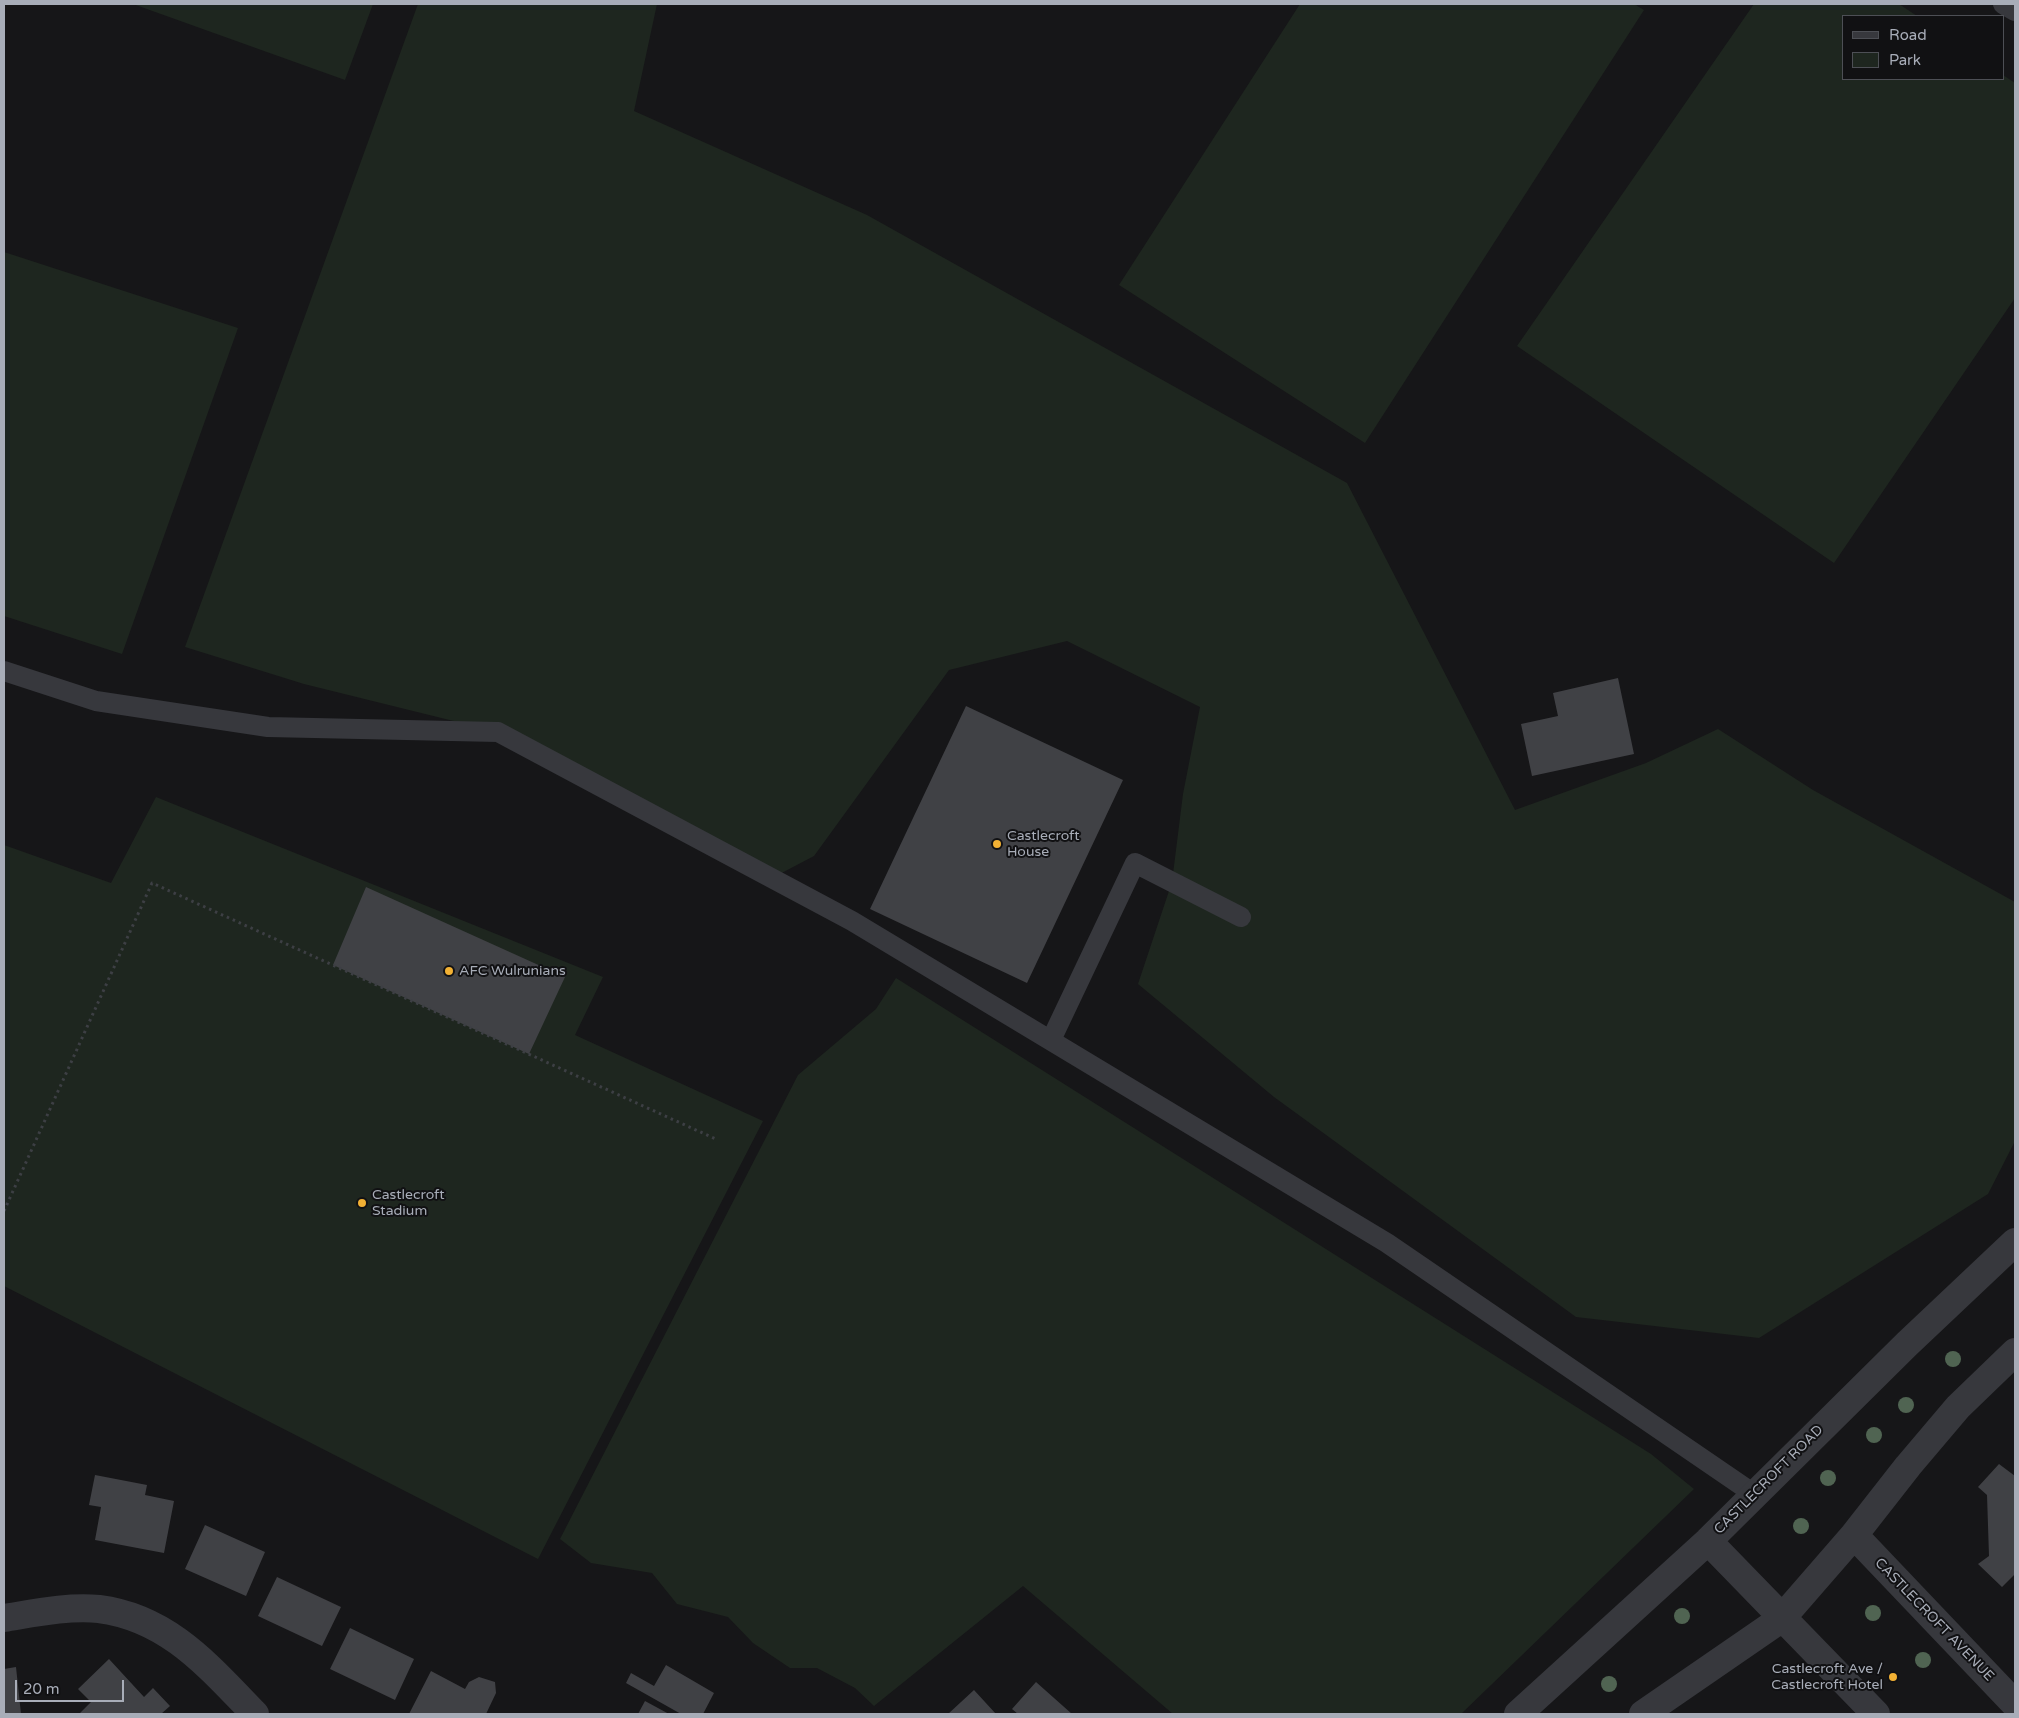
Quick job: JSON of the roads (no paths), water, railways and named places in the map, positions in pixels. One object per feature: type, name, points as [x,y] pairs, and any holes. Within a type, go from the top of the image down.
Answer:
[{"type":"street","name":"CASTLECROFT ROAD","points":[[1518,1714],[1708,1541],[1900,1351],[2015,1242]]},
{"type":"street","points":[[1643,1714],[1781,1618],[1854,1536],[1908,1466],[1958,1407],[2015,1352]]},
{"type":"street","name":"CASTLECROFT AVENUE","points":[[1854,1536],[2015,1704]]},
{"type":"street","points":[[1708,1541],[1876,1714]]},
{"type":"street","points":[[4,1618],[61,1610],[99,1609],[130,1616],[159,1628],[179,1641],[199,1657],[255,1714]]},
{"type":"lane","points":[[2004,4],[2015,11]]},
{"type":"lane","points":[[4,671],[96,701],[268,727],[498,732],[852,921],[1387,1243],[1754,1494]]},
{"type":"lane","points":[[1051,1040],[1135,863],[1241,917]]},
{"type":"place","name":"Castlecroft House","points":[[997,844]]},
{"type":"place","name":"AFC Wulrunians","points":[[449,971]]},
{"type":"place","name":"Castlecroft Stadium","points":[[362,1203]]},
{"type":"place","name":"Castlecroft Ave / Castlecroft Hotel","points":[[1893,1677]]}]
